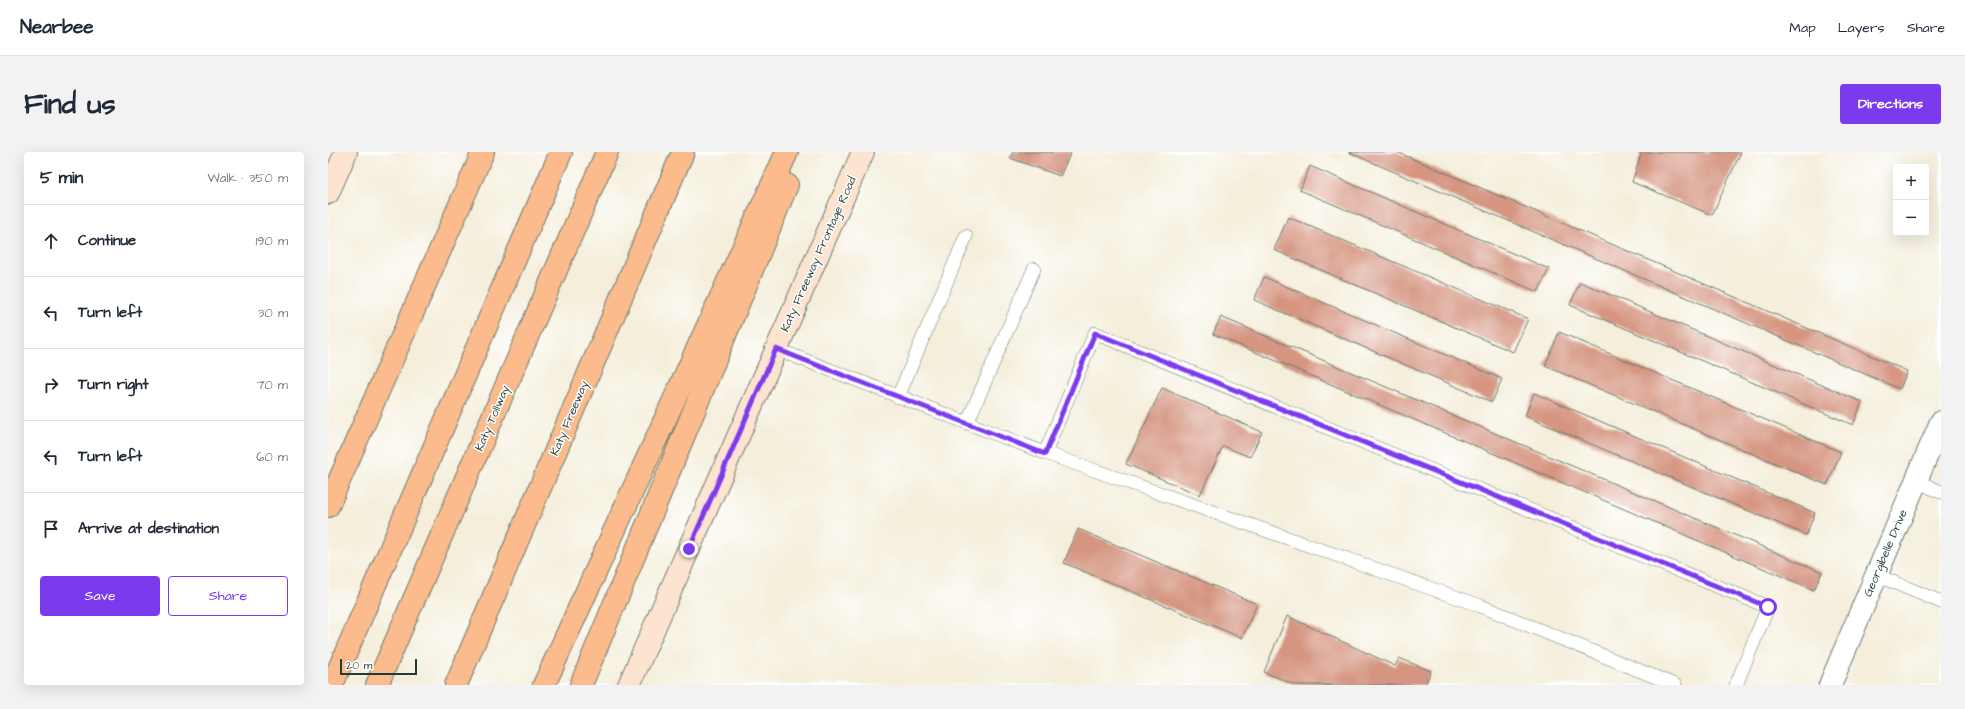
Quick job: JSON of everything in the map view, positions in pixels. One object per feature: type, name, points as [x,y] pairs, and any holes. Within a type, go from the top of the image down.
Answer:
[{"type":"highway","points":[[328,506],[483,152]]},
{"type":"highway","points":[[332,685],[561,152]]},
{"type":"highway","name":"Katy Tollway","points":[[377,685],[607,152]]},
{"type":"highway","name":"Katy Freeway","points":[[456,685],[683,152]]},
{"type":"highway","points":[[648,234],[693,152]]},
{"type":"highway","points":[[544,685],[786,152]]},
{"type":"highway","points":[[581,685],[801,152]]},
{"type":"main road","points":[[328,193],[346,152]]},
{"type":"main road","name":"Katy Freeway Frontage Road","points":[[629,685],[863,152]]},
{"type":"street","name":"Georgibelle Drive","points":[[1830,685],[1941,422]]},
{"type":"lane","points":[[898,396],[966,236]]},
{"type":"lane","points":[[967,423],[1034,269]]},
{"type":"lane","points":[[1045,454],[1095,333],[1768,607],[1736,685]]},
{"type":"lane","points":[[776,349],[1045,454],[1481,606],[1674,685]]},
{"type":"lane","points":[[1916,481],[1941,492]]},
{"type":"lane","points":[[1876,575],[1941,602]]},
{"type":"building","points":[[1013,152],[1071,152],[1060,176],[1010,158]]},
{"type":"building","points":[[1348,152],[1397,152],[1907,371],[1900,389]]},
{"type":"building","points":[[1638,152],[1741,152],[1712,215],[1632,182],[1641,154]]},
{"type":"building","points":[[1310,166],[1549,269],[1538,292],[1300,190]]},
{"type":"building","points":[[1288,217],[1528,319],[1513,352],[1274,250]]},
{"type":"building","points":[[1264,277],[1502,379],[1492,402],[1254,300]]},
{"type":"building","points":[[1580,282],[1862,402],[1853,425],[1570,305]]},
{"type":"building","points":[[1221,317],[1822,572],[1814,590],[1213,334]]},
{"type":"building","points":[[1559,332],[1841,452],[1827,485],[1545,366]]},
{"type":"building","points":[[1162,388],[1262,432],[1250,457],[1223,446],[1200,495],[1126,464]]},
{"type":"building","points":[[1534,393],[1815,513],[1806,535],[1525,416]]},
{"type":"building","points":[[1078,529],[1257,604],[1242,638],[1064,563]]},
{"type":"building","points":[[1287,616],[1395,666],[1399,658],[1431,671],[1425,685],[1295,685],[1264,672]]},
{"type":"route","points":[[689,549],[776,349],[1045,454],[1095,333],[1768,607]]}]
